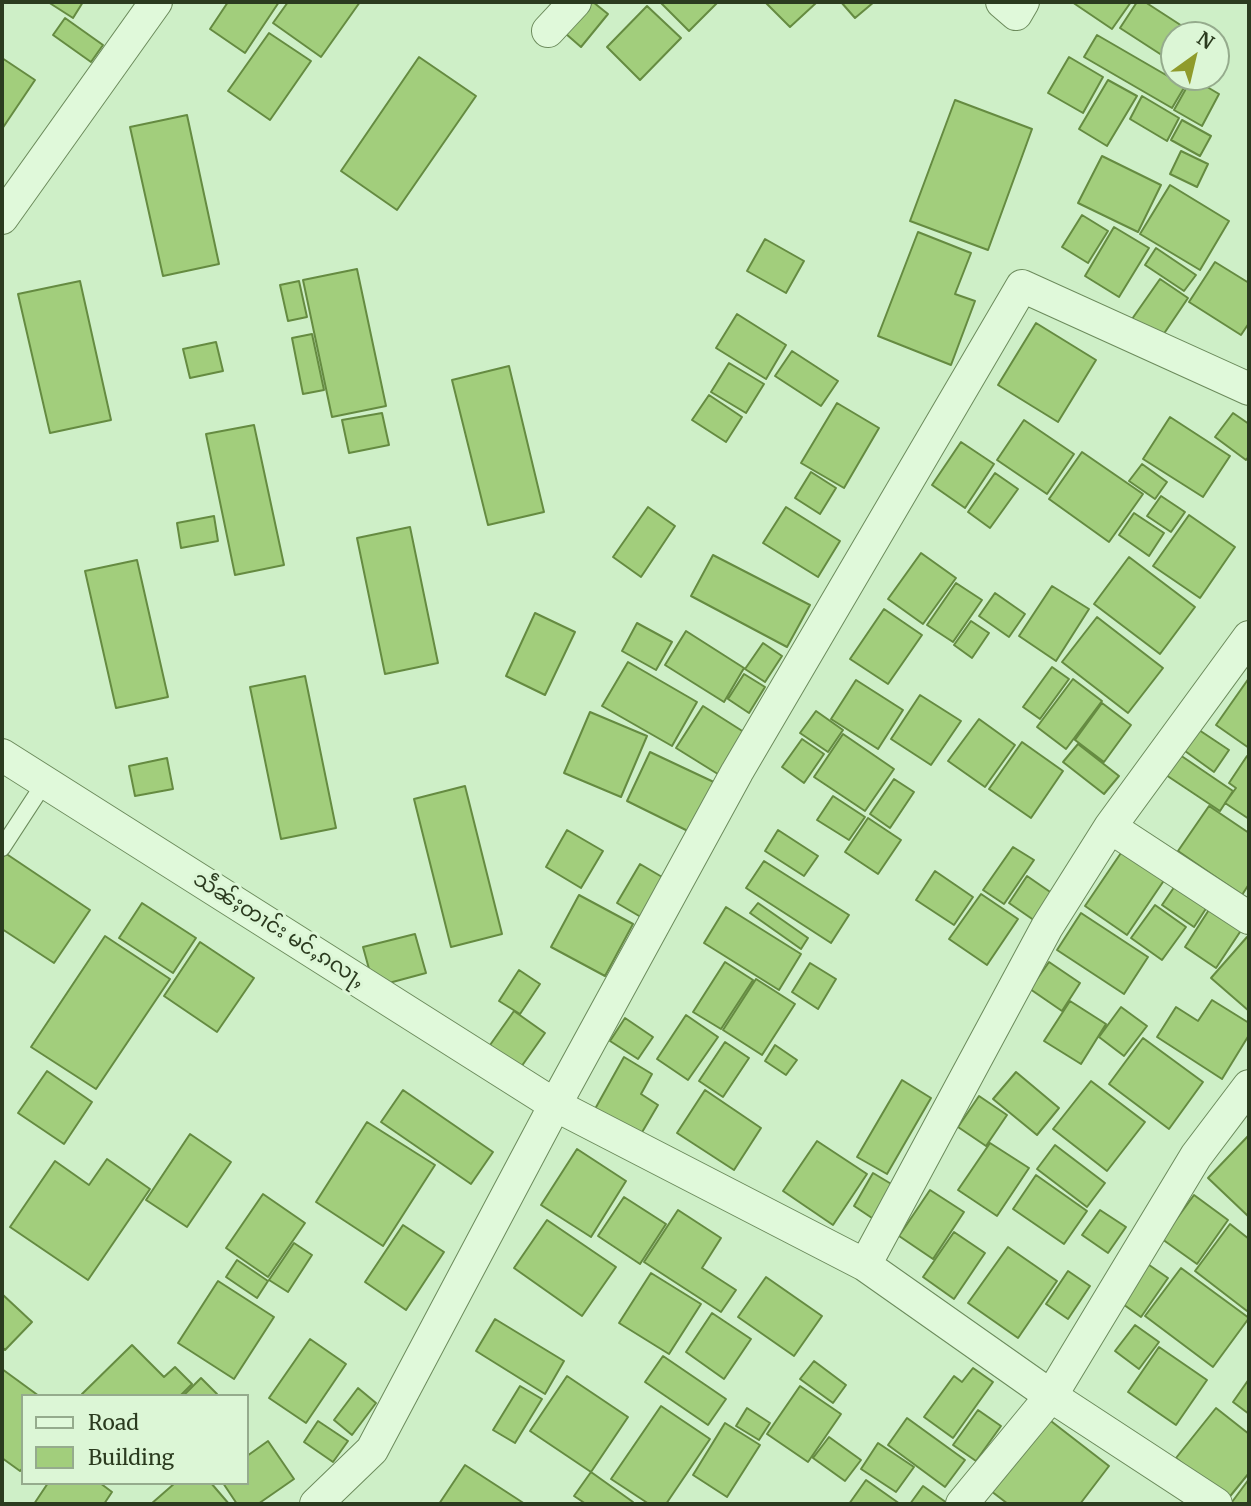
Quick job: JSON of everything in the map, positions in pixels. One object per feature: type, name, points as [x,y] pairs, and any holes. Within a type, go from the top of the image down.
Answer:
[{"type":"street","points":[[2,218],[156,2]]},
{"type":"street","points":[[548,32],[575,2]]},
{"type":"street","points":[[1002,2],[1016,14],[1023,2]]},
{"type":"street","points":[[316,1504],[372,1450],[555,1105],[737,772],[1022,286],[1249,389]]},
{"type":"street","points":[[865,1265],[1047,927],[1110,827],[1249,637]]},
{"type":"street","name":"သဵၼ်ႈတၢင်း မင်ႇၵလႃႇ","points":[[2,755],[555,1105],[865,1265],[1051,1396],[1216,1504]]},
{"type":"street","points":[[1110,827],[1249,918]]},
{"type":"street","points":[[962,1504],[1051,1396],[1196,1156],[1249,1086]]},
{"type":"lane","points":[[2,848],[45,782]]},
{"type":"building","points":[[48,2],[83,2],[73,18]]},
{"type":"building","points":[[228,2],[279,2],[245,53],[210,29]]},
{"type":"building","points":[[288,2],[360,2],[321,57],[273,23]]},
{"type":"building","points":[[579,2],[593,2],[608,14],[581,47],[558,27]]},
{"type":"building","points":[[660,2],[718,2],[689,31]]},
{"type":"building","points":[[765,2],[815,2],[816,3],[790,27]]},
{"type":"building","points":[[841,2],[874,2],[855,18]]},
{"type":"building","points":[[1072,2],[1131,2],[1112,29]]},
{"type":"building","points":[[1137,2],[1145,2],[1174,21],[1160,21],[1160,54],[1120,28]]},
{"type":"building","points":[[647,6],[681,38],[640,80],[607,47]]},
{"type":"building","points":[[65,18],[103,45],[91,62],[53,35]]},
{"type":"building","points":[[269,33],[311,61],[270,120],[228,91]]},
{"type":"building","points":[[1097,35],[1160,72],[1160,91],[1182,91],[1172,108],[1084,57]]},
{"type":"building","points":[[419,57],[476,96],[397,210],[341,171]]},
{"type":"building","points":[[1069,57],[1103,77],[1083,113],[1048,93]]},
{"type":"building","points":[[2,58],[35,80],[2,129]]},
{"type":"building","points":[[1108,80],[1137,96],[1107,146],[1079,129]]},
{"type":"building","points":[[1185,91],[1214,91],[1219,94],[1202,126],[1174,110]]},
{"type":"building","points":[[1142,96],[1179,118],[1167,141],[1130,119]]},
{"type":"building","points":[[955,100],[1032,129],[988,250],[910,221]]},
{"type":"building","points":[[187,115],[219,264],[163,276],[130,127]]},
{"type":"building","points":[[1182,120],[1211,136],[1200,156],[1171,140]]},
{"type":"building","points":[[1181,151],[1208,164],[1197,187],[1170,174]]},
{"type":"building","points":[[1102,156],[1161,185],[1138,232],[1078,203]]},
{"type":"building","points":[[1170,185],[1229,221],[1200,270],[1140,234]]},
{"type":"building","points":[[1082,215],[1108,231],[1088,263],[1062,247]]},
{"type":"building","points":[[1114,227],[1149,248],[1119,297],[1085,276]]},
{"type":"building","points":[[918,232],[971,253],[955,294],[975,301],[951,365],[878,336]]},
{"type":"building","points":[[765,239],[804,261],[786,293],[747,271]]},
{"type":"building","points":[[1156,248],[1196,275],[1184,291],[1145,265]]},
{"type":"building","points":[[1215,262],[1249,283],[1249,323],[1241,335],[1189,302]]},
{"type":"building","points":[[357,269],[386,406],[332,417],[303,280]]},
{"type":"building","points":[[1160,279],[1188,298],[1161,338],[1132,319]]},
{"type":"building","points":[[80,281],[111,420],[50,433],[18,294]]},
{"type":"building","points":[[299,281],[307,317],[288,321],[280,285]]},
{"type":"building","points":[[737,314],[786,345],[766,379],[716,348]]},
{"type":"building","points":[[1036,323],[1096,360],[1058,422],[998,385]]},
{"type":"building","points":[[312,334],[324,390],[303,394],[292,338]]},
{"type":"building","points":[[216,342],[223,371],[190,378],[183,349]]},
{"type":"building","points":[[792,351],[838,381],[821,406],[775,376]]},
{"type":"building","points":[[729,363],[764,384],[746,413],[711,392]]},
{"type":"building","points":[[509,366],[544,512],[488,525],[452,380]]},
{"type":"building","points":[[709,395],[742,417],[726,442],[692,420]]},
{"type":"building","points":[[837,403],[879,428],[844,488],[801,463]]},
{"type":"building","points":[[382,413],[389,445],[349,453],[342,420]]},
{"type":"building","points":[[1233,413],[1249,424],[1249,456],[1246,460],[1215,437]]},
{"type":"building","points":[[1170,417],[1230,456],[1203,497],[1143,459]]},
{"type":"building","points":[[1024,420],[1074,454],[1047,494],[997,460]]},
{"type":"building","points":[[254,425],[284,565],[235,575],[206,434]]},
{"type":"building","points":[[961,442],[994,464],[965,508],[932,485]]},
{"type":"building","points":[[1082,452],[1143,494],[1109,542],[1049,499]]},
{"type":"building","points":[[1142,464],[1167,482],[1155,499],[1129,481]]},
{"type":"building","points":[[811,472],[836,488],[820,514],[795,498]]},
{"type":"building","points":[[995,473],[1018,489],[990,528],[968,512]]},
{"type":"building","points":[[1161,496],[1185,512],[1171,532],[1147,516]]},
{"type":"building","points":[[648,507],[675,526],[641,577],[613,557]]},
{"type":"building","points":[[786,507],[840,541],[818,577],[763,543]]},
{"type":"building","points":[[1134,513],[1164,533],[1149,556],[1119,535]]},
{"type":"building","points":[[1189,515],[1235,547],[1200,598],[1153,566]]},
{"type":"building","points":[[214,516],[218,541],[181,548],[177,523]]},
{"type":"building","points":[[410,527],[438,663],[385,674],[357,538]]},
{"type":"building","points":[[921,553],[956,578],[923,624],[888,599]]},
{"type":"building","points":[[713,555],[810,605],[787,647],[691,596]]},
{"type":"building","points":[[1129,557],[1195,607],[1160,654],[1094,604]]},
{"type":"building","points":[[137,560],[168,697],[116,708],[85,571]]},
{"type":"building","points":[[956,583],[982,600],[953,642],[927,625]]},
{"type":"building","points":[[1052,586],[1089,609],[1056,661],[1019,636]]},
{"type":"building","points":[[995,593],[1025,614],[1009,637],[979,616]]},
{"type":"building","points":[[884,609],[922,635],[888,684],[850,659]]},
{"type":"building","points":[[535,613],[575,632],[545,695],[506,676]]},
{"type":"building","points":[[1097,617],[1163,668],[1128,713],[1062,662]]},
{"type":"building","points":[[971,621],[989,633],[972,658],[954,645]]},
{"type":"building","points":[[637,623],[672,642],[656,670],[622,651]]},
{"type":"building","points":[[686,631],[744,668],[724,702],[665,665]]},
{"type":"building","points":[[763,643],[782,656],[765,682],[745,669]]},
{"type":"building","points":[[628,662],[697,702],[672,746],[602,706]]},
{"type":"building","points":[[1052,667],[1069,679],[1040,719],[1023,707]]},
{"type":"building","points":[[744,674],[765,687],[749,713],[728,699]]},
{"type":"building","points":[[305,676],[336,828],[281,839],[250,687]]},
{"type":"building","points":[[1249,678],[1249,748],[1216,725]]},
{"type":"building","points":[[1073,679],[1102,701],[1066,749],[1037,727]]},
{"type":"building","points":[[856,680],[903,710],[878,749],[831,719]]},
{"type":"building","points":[[920,695],[961,721],[931,765],[891,739]]},
{"type":"building","points":[[1102,703],[1131,725],[1104,762],[1075,740]]},
{"type":"building","points":[[703,706],[747,734],[721,776],[676,748]]},
{"type":"building","points":[[816,711],[843,730],[828,752],[800,733]]},
{"type":"building","points":[[590,712],[647,736],[621,797],[564,773]]},
{"type":"building","points":[[979,719],[1015,745],[985,787],[948,761]]},
{"type":"building","points":[[1199,730],[1229,750],[1214,772],[1185,751]]},
{"type":"building","points":[[843,734],[894,769],[865,811],[814,777]]},
{"type":"building","points":[[802,739],[824,754],[804,783],[782,767]]},
{"type":"building","points":[[1022,742],[1063,771],[1031,818],[989,789]]},
{"type":"building","points":[[1078,744],[1119,776],[1104,794],[1063,762]]},
{"type":"building","points":[[650,752],[718,784],[694,834],[627,801]]},
{"type":"building","points":[[1180,755],[1233,791],[1220,811],[1166,775]]},
{"type":"building","points":[[1247,756],[1249,819],[1225,803],[1236,788],[1229,783]]},
{"type":"building","points":[[167,758],[173,789],[135,796],[129,766]]},
{"type":"building","points":[[894,779],[914,792],[890,828],[870,814]]},
{"type":"building","points":[[465,786],[502,934],[451,947],[414,799]]},
{"type":"building","points":[[833,796],[865,817],[849,840],[817,820]]},
{"type":"building","points":[[1209,806],[1249,833],[1249,884],[1242,895],[1178,851]]},
{"type":"building","points":[[868,818],[901,840],[878,874],[845,852]]},
{"type":"building","points":[[567,830],[603,851],[581,888],[546,867]]},
{"type":"building","points":[[778,830],[818,856],[804,876],[765,851]]},
{"type":"building","points":[[1013,847],[1034,860],[1004,904],[983,890]]},
{"type":"building","points":[[1125,847],[1167,876],[1127,935],[1085,906]]},
{"type":"building","points":[[5,853],[90,910],[54,963],[2,929],[2,859]]},
{"type":"building","points":[[764,861],[849,915],[831,943],[746,888]]},
{"type":"building","points":[[640,864],[674,884],[651,923],[617,903]]},
{"type":"building","points":[[935,871],[973,897],[954,925],[916,900]]},
{"type":"building","points":[[1027,876],[1056,896],[1038,923],[1009,903]]},
{"type":"building","points":[[1177,883],[1209,904],[1194,927],[1162,905]]},
{"type":"building","points":[[981,894],[1018,919],[987,965],[949,939]]},
{"type":"building","points":[[579,895],[633,924],[605,976],[551,947]]},
{"type":"building","points":[[1214,902],[1246,923],[1216,968],[1185,947]]},
{"type":"building","points":[[142,903],[196,938],[173,973],[119,938]]},
{"type":"building","points":[[758,903],[808,938],[801,949],[750,913]]},
{"type":"building","points":[[1155,905],[1186,927],[1162,960],[1131,938]]},
{"type":"building","points":[[726,907],[801,954],[779,990],[704,943]]},
{"type":"building","points":[[1081,913],[1148,957],[1124,994],[1057,950]]},
{"type":"building","points":[[415,934],[426,973],[374,987],[363,947]]},
{"type":"building","points":[[105,936],[170,979],[96,1089],[31,1047]]},
{"type":"building","points":[[1247,937],[1249,939],[1249,1011],[1211,978]]},
{"type":"building","points":[[200,942],[254,978],[217,1032],[164,996]]},
{"type":"building","points":[[725,962],[753,980],[721,1029],[693,1012]]},
{"type":"building","points":[[1049,962],[1080,983],[1062,1011],[1030,989]]},
{"type":"building","points":[[810,963],[836,979],[818,1009],[792,992]]},
{"type":"building","points":[[519,970],[540,984],[520,1014],[499,1001]]},
{"type":"building","points":[[756,979],[795,1004],[762,1055],[723,1030]]},
{"type":"building","points":[[1212,1000],[1249,1023],[1249,1035],[1222,1079],[1157,1037],[1176,1007],[1198,1021]]},
{"type":"building","points":[[1070,1001],[1106,1024],[1081,1064],[1044,1041]]},
{"type":"building","points":[[1121,1007],[1147,1026],[1124,1056],[1099,1037]]},
{"type":"building","points":[[514,1011],[545,1033],[514,1077],[483,1055]]},
{"type":"building","points":[[686,1015],[718,1037],[688,1080],[657,1059]]},
{"type":"building","points":[[625,1018],[653,1037],[638,1059],[610,1041]]},
{"type":"building","points":[[1143,1038],[1203,1082],[1169,1129],[1109,1084]]},
{"type":"building","points":[[725,1042],[749,1058],[723,1097],[699,1081]]},
{"type":"building","points":[[775,1045],[797,1060],[786,1075],[765,1061]]},
{"type":"building","points":[[624,1057],[652,1074],[641,1094],[658,1105],[641,1134],[595,1109]]},
{"type":"building","points":[[47,1071],[92,1102],[64,1144],[18,1113]]},
{"type":"building","points":[[1016,1072],[1059,1108],[1037,1135],[993,1099]]},
{"type":"building","points":[[902,1080],[931,1098],[887,1174],[857,1157]]},
{"type":"building","points":[[1091,1081],[1145,1122],[1107,1171],[1053,1129]]},
{"type":"building","points":[[403,1090],[493,1152],[471,1184],[381,1122]]},
{"type":"building","points":[[705,1090],[761,1128],[734,1170],[677,1133]]},
{"type":"building","points":[[979,1096],[1007,1115],[986,1146],[958,1127]]},
{"type":"building","points":[[367,1122],[435,1165],[383,1246],[316,1202]]},
{"type":"building","points":[[190,1134],[231,1162],[187,1227],[146,1200]]},
{"type":"building","points":[[1249,1135],[1249,1217],[1208,1178]]},
{"type":"building","points":[[817,1141],[867,1174],[833,1225],[783,1191]]},
{"type":"building","points":[[990,1143],[1029,1168],[997,1216],[958,1190]]},
{"type":"building","points":[[1055,1145],[1105,1183],[1087,1207],[1037,1169]]},
{"type":"building","points":[[577,1149],[626,1181],[591,1237],[541,1205]]},
{"type":"building","points":[[107,1159],[150,1189],[88,1280],[10,1227],[55,1161],[89,1185]]},
{"type":"building","points":[[873,1173],[898,1188],[878,1222],[854,1206]]},
{"type":"building","points":[[1036,1175],[1087,1211],[1064,1244],[1013,1209]]},
{"type":"building","points":[[930,1190],[964,1212],[933,1259],[899,1236]]},
{"type":"building","points":[[263,1194],[305,1223],[268,1277],[226,1248]]},
{"type":"building","points":[[1194,1195],[1228,1220],[1197,1264],[1162,1239]]},
{"type":"building","points":[[624,1197],[666,1224],[640,1264],[598,1236]]},
{"type":"building","points":[[678,1210],[721,1238],[702,1268],[736,1290],[721,1312],[644,1262]]},
{"type":"building","points":[[1100,1210],[1126,1227],[1108,1253],[1082,1235]]},
{"type":"building","points":[[547,1220],[616,1267],[582,1316],[514,1268]]},
{"type":"building","points":[[1230,1224],[1249,1239],[1247,1311],[1195,1271]]},
{"type":"building","points":[[403,1225],[444,1252],[406,1310],[365,1282]]},
{"type":"building","points":[[954,1232],[985,1253],[954,1299],[923,1277]]},
{"type":"building","points":[[294,1243],[312,1255],[288,1292],[269,1280]]},
{"type":"building","points":[[1008,1247],[1057,1281],[1018,1338],[968,1303]]},
{"type":"building","points":[[1139,1258],[1168,1278],[1141,1317],[1113,1297]]},
{"type":"building","points":[[237,1260],[268,1281],[257,1298],[226,1277]]},
{"type":"building","points":[[1181,1268],[1249,1318],[1213,1367],[1145,1316]]},
{"type":"building","points":[[1068,1271],[1090,1286],[1068,1319],[1046,1304]]},
{"type":"building","points":[[651,1273],[701,1304],[669,1354],[619,1323]]},
{"type":"building","points":[[766,1277],[822,1316],[794,1356],[738,1317]]},
{"type":"building","points":[[218,1281],[274,1317],[234,1379],[178,1343]]},
{"type":"building","points":[[2,1294],[32,1322],[5,1350],[2,1347]]},
{"type":"building","points":[[712,1313],[751,1339],[724,1379],[686,1352]]},
{"type":"building","points":[[495,1319],[564,1361],[545,1394],[476,1351]]},
{"type":"building","points":[[1135,1325],[1159,1342],[1139,1369],[1115,1351]]},
{"type":"building","points":[[310,1339],[346,1364],[306,1423],[269,1398]]},
{"type":"building","points":[[132,1345],[164,1377],[175,1367],[192,1384],[182,1394],[82,1394]]},
{"type":"building","points":[[1159,1347],[1207,1380],[1176,1425],[1128,1392]]},
{"type":"building","points":[[663,1356],[726,1399],[708,1425],[645,1382]]},
{"type":"building","points":[[814,1361],[846,1385],[833,1403],[800,1379]]},
{"type":"building","points":[[973,1368],[993,1382],[953,1438],[924,1417],[954,1376],[962,1382]]},
{"type":"building","points":[[2,1369],[36,1394],[21,1394],[21,1470],[2,1458]]},
{"type":"building","points":[[567,1376],[628,1417],[591,1472],[530,1431]]},
{"type":"building","points":[[201,1378],[217,1394],[185,1394]]},
{"type":"building","points":[[1249,1379],[1249,1414],[1233,1402]]},
{"type":"building","points":[[520,1386],[542,1399],[515,1443],[493,1430]]},
{"type":"building","points":[[800,1386],[841,1414],[808,1462],[767,1434]]},
{"type":"building","points":[[358,1388],[376,1403],[352,1435],[334,1420]]},
{"type":"building","points":[[661,1406],[710,1439],[666,1504],[649,1504],[611,1479]]},
{"type":"building","points":[[747,1408],[770,1423],[759,1440],[736,1426]]},
{"type":"building","points":[[1216,1408],[1249,1434],[1249,1473],[1227,1500],[1176,1458]]},
{"type":"building","points":[[978,1410],[1001,1426],[976,1461],[953,1445]]},
{"type":"building","points":[[907,1418],[965,1460],[945,1487],[888,1445]]},
{"type":"building","points":[[1047,1418],[1109,1466],[1080,1504],[1008,1504],[991,1491]]},
{"type":"building","points":[[318,1421],[348,1441],[333,1462],[304,1442]]},
{"type":"building","points":[[725,1423],[760,1445],[727,1497],[693,1475]]},
{"type":"building","points":[[829,1437],[861,1460],[845,1481],[813,1458]]},
{"type":"building","points":[[268,1441],[294,1479],[258,1504],[237,1504],[224,1485],[248,1485],[248,1455]]},
{"type":"building","points":[[878,1443],[914,1467],[896,1492],[861,1469]]},
{"type":"building","points":[[465,1465],[525,1504],[439,1504]]},
{"type":"building","points":[[591,1472],[633,1502],[586,1504],[574,1496]]},
{"type":"building","points":[[1249,1479],[1249,1504],[1234,1504],[1232,1502]]},
{"type":"building","points":[[866,1480],[900,1504],[849,1504]]},
{"type":"building","points":[[47,1485],[103,1485],[112,1492],[104,1504],[34,1504]]},
{"type":"building","points":[[173,1485],[213,1485],[229,1504],[151,1504]]},
{"type":"building","points":[[923,1486],[947,1503],[910,1504]]}]
